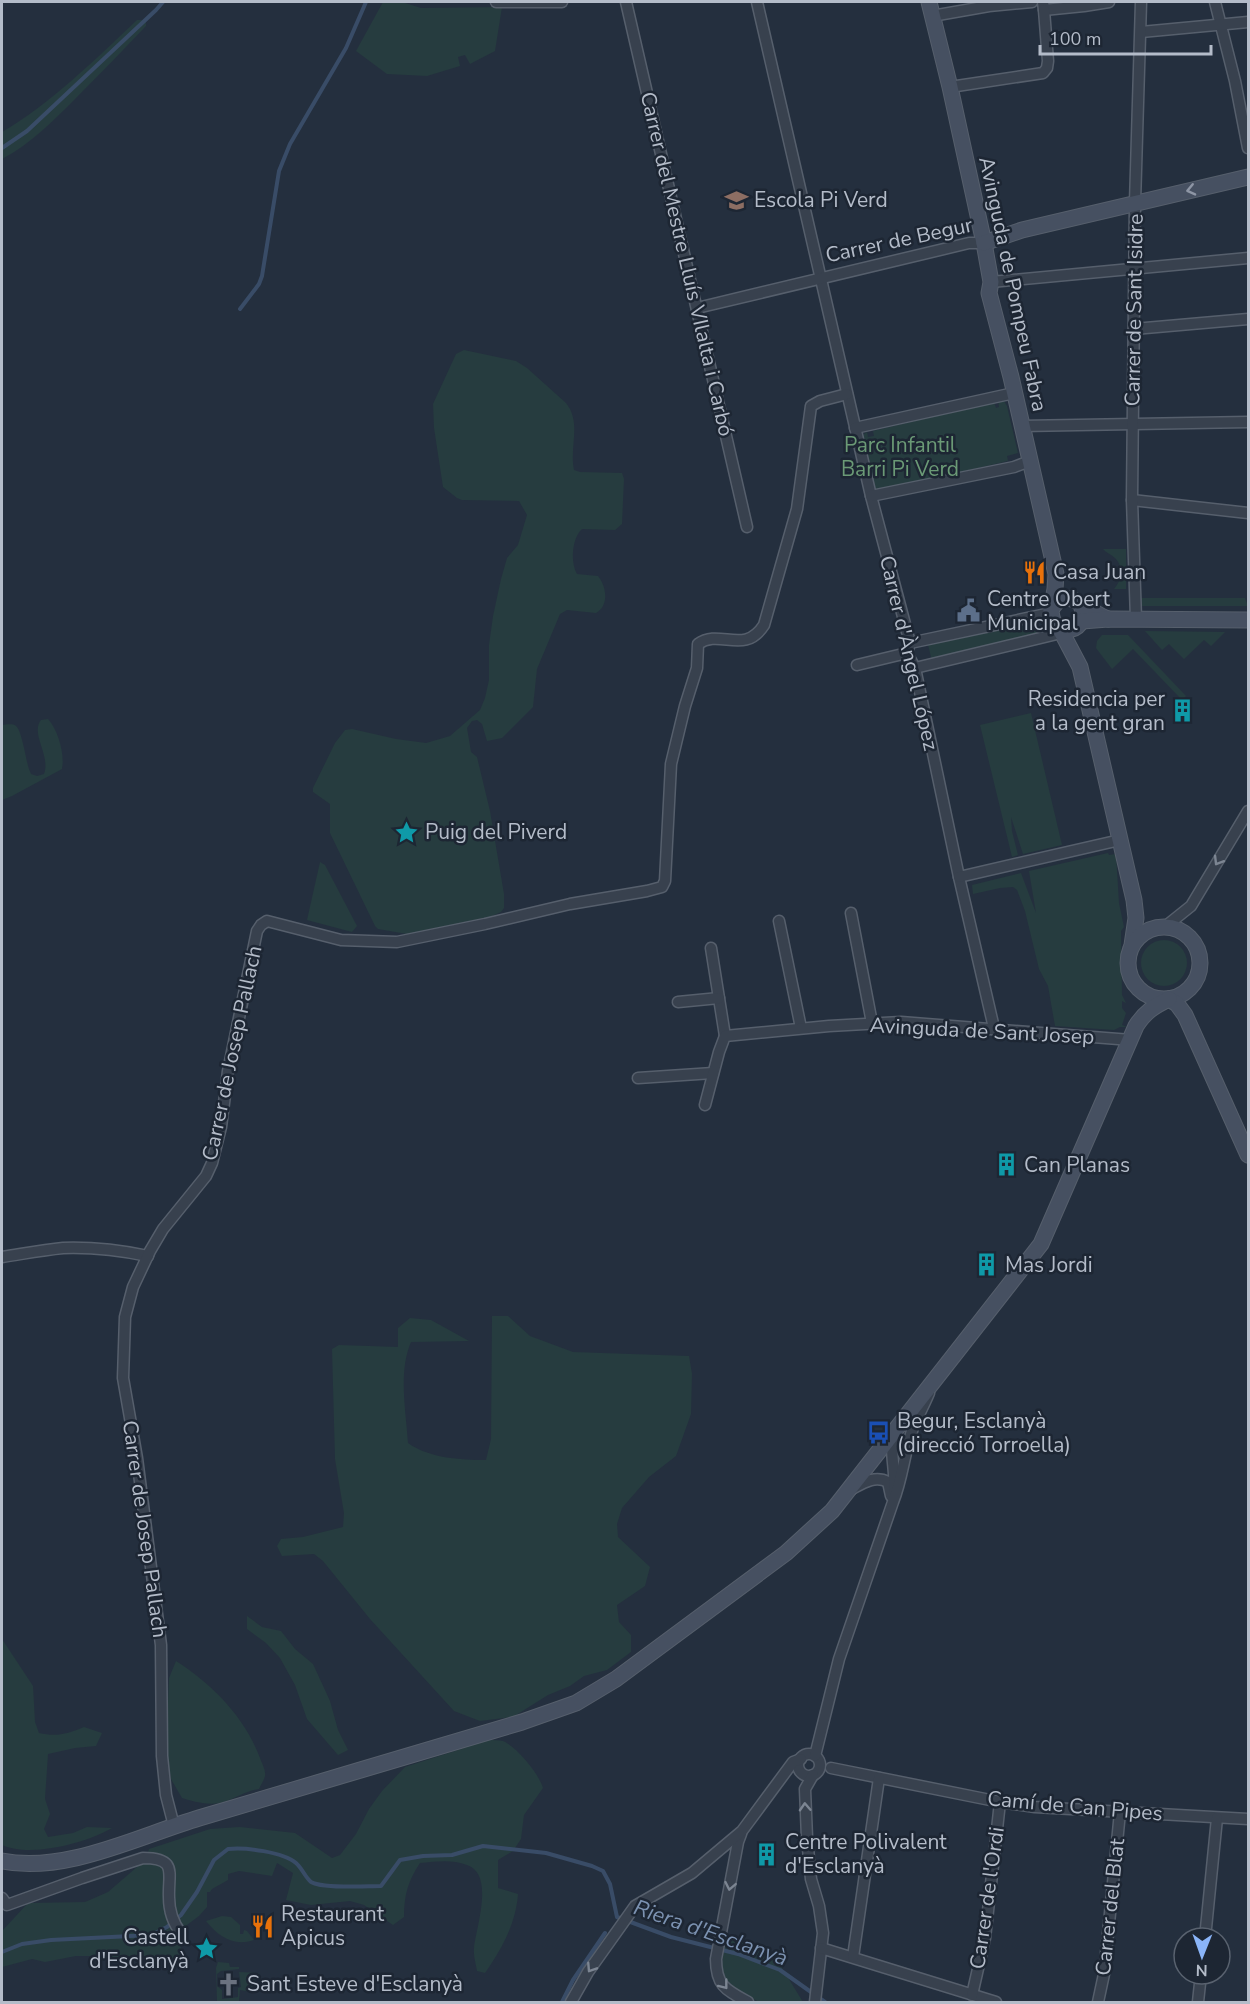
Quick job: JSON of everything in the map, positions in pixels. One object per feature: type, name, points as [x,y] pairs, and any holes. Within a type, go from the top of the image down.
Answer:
[{"type":"street","points":[[496,2],[562,2]]},
{"type":"street","name":"Carrer del Mestre Lluís VIlalta i Carbó","points":[[626,2],[747,527]]},
{"type":"street","name":"Carrer d'Àngel López","points":[[757,2],[871,496],[915,668],[959,877],[994,1028]]},
{"type":"street","points":[[931,9],[1032,2]]},
{"type":"street","points":[[950,87],[1043,73],[1047,68],[1047,61],[1043,6],[1084,6],[1109,2]]},
{"type":"street","name":"Carrer de Sant Isidre","points":[[1136,619],[1132,500],[1134,268],[1141,2]]},
{"type":"street","points":[[1215,2],[1248,148]]},
{"type":"street","name":"Avinguda de Pompeu Fabra","points":[[931,9],[984,243],[991,282],[989,294],[1056,574],[1051,611]]},
{"type":"street","points":[[1141,32],[1248,22]]},
{"type":"street","name":"Carrer de Begur","points":[[697,308],[969,243],[984,243],[1023,230],[1248,177]]},
{"type":"street","points":[[991,282],[1248,258]]},
{"type":"street","points":[[1134,329],[1248,319]]},
{"type":"street","points":[[855,428],[1014,393]]},
{"type":"street","name":"Carrer de Josep Pallach","points":[[174,1826],[166,1795],[162,1756],[161,1645],[158,1614],[137,1458],[123,1378],[125,1317],[133,1287],[163,1229],[206,1176],[212,1163],[221,1127],[228,1071],[257,931],[264,923],[272,922],[341,939],[397,942],[570,904],[658,889],[664,885],[671,764],[697,668],[698,644],[705,640],[748,640],[756,635],[764,625],[797,509],[811,406],[820,401],[848,394]]},
{"type":"street","points":[[1021,426],[1248,422]]},
{"type":"street","points":[[871,496],[1014,467],[1030,461]]},
{"type":"street","points":[[1132,500],[1248,513]]},
{"type":"street","name":"Avinguda de Pompeu Fabra","points":[[1056,574],[1076,601]]},
{"type":"street","points":[[1108,619],[1097,615],[1076,601],[1058,600],[1051,611],[1052,620],[1075,654],[1080,667],[1134,900],[1136,918],[1128,956],[1128,971],[1133,982],[1136,1005],[1134,1033]]},
{"type":"street","points":[[1075,654],[1083,610],[1076,601]]},
{"type":"street","points":[[857,664],[1051,611]]},
{"type":"street","points":[[1059,628],[1071,630],[1081,623],[1108,619],[1248,620]]},
{"type":"street","points":[[915,668],[1057,634],[1059,628]]},
{"type":"street","points":[[1132,945],[1140,935],[1160,927],[1191,906],[1248,811]]},
{"type":"street","points":[[959,877],[1120,840]]},
{"type":"street","points":[[2,1875],[45,1862],[101,1851],[174,1826],[522,1722],[576,1703],[616,1679],[786,1553],[832,1511],[1041,1244],[1144,1014],[1169,999],[1181,995],[1197,979],[1200,967],[1197,947],[1189,936],[1178,929],[1160,927],[1134,900]]},
{"type":"street","points":[[851,913],[872,1023]]},
{"type":"street","points":[[779,921],[801,1028]]},
{"type":"street","points":[[705,1105],[725,1036],[711,948]]},
{"type":"street","points":[[1133,982],[1142,992],[1156,998],[1169,999],[1177,1004],[1185,1014],[1248,1155]]},
{"type":"street","points":[[1192,985],[1189,1008],[1194,1024],[1248,1142]]},
{"type":"street","points":[[678,1002],[719,998]]},
{"type":"street","name":"Avinguda de Sant Josep","points":[[725,1036],[801,1028],[901,1022],[1134,1033]]},
{"type":"street","points":[[638,1078],[713,1073]]},
{"type":"street","points":[[2,1257],[60,1248],[121,1251],[148,1256]]},
{"type":"street","points":[[831,1768],[807,1776],[800,1771],[798,1764],[810,1757],[839,1659],[900,1484],[913,1428],[938,1374]]},
{"type":"street","points":[[893,1502],[895,1480],[891,1448],[899,1424]]},
{"type":"street","points":[[874,1456],[887,1448],[895,1448],[905,1457]]},
{"type":"street","points":[[846,1492],[863,1483],[882,1479],[888,1482],[893,1502]]},
{"type":"street","points":[[810,1757],[820,1764],[805,1789],[811,1879],[823,1934],[815,2002]]},
{"type":"street","points":[[571,2002],[588,1972],[635,1906],[685,1877],[714,1856],[742,1831],[793,1762],[810,1757]]},
{"type":"street","name":"Camí de Can Pipes","points":[[810,1757],[831,1768],[1035,1807],[1248,1819]]},
{"type":"street","points":[[853,1957],[879,1778]]},
{"type":"street","name":"Carrer de l'Ordi","points":[[972,1995],[985,1938],[1000,1802]]},
{"type":"street","name":"Carrer del Blat","points":[[1098,2002],[1104,1974],[1120,1812]]},
{"type":"street","points":[[1206,1926],[1217,1818]]},
{"type":"street","points":[[742,1831],[719,1942],[716,1970],[722,1985],[728,1992],[748,2002]]},
{"type":"street","points":[[714,1856],[728,1850],[733,1852],[735,1860]]},
{"type":"street","points":[[2,1898],[8,1905],[92,1874],[143,1858],[153,1858],[161,1861],[170,1872],[169,1899],[176,1926]]},
{"type":"street","points":[[2,1862],[45,1862]]},
{"type":"street","points":[[821,1947],[996,2002]]},
{"type":"street","points":[[1198,2002],[1200,1986]]},
{"type":"green space","points":[[383,2],[402,2],[421,8],[502,7],[495,51],[470,64],[465,55],[458,57],[460,66],[427,76],[387,74],[356,51]]},
{"type":"green space","points":[[137,20],[146,20],[146,26],[103,71],[42,131],[2,159],[2,132],[55,95]]},
{"type":"green space","points":[[464,350],[516,361],[566,403],[571,411],[574,427],[574,470],[622,473],[624,479],[622,524],[615,530],[582,529],[576,538],[573,557],[577,574],[598,576],[605,591],[605,601],[596,613],[567,610],[560,614],[537,669],[533,707],[502,738],[487,741],[482,724],[477,720],[472,721],[467,728],[471,752],[477,757],[490,811],[504,894],[504,908],[490,917],[418,934],[407,934],[378,929],[375,926],[330,833],[330,804],[313,792],[313,788],[335,743],[345,730],[352,729],[426,743],[450,736],[480,710],[485,698],[489,680],[489,645],[501,579],[507,558],[518,545],[527,515],[519,501],[462,500],[443,487],[434,428],[433,404],[456,354]]},
{"type":"green space","name":"Parc Infantil Barri Pi Verd","points":[[998,400],[1004,401],[1007,406],[1018,453],[1007,456],[1008,461],[887,489],[877,490],[875,488],[862,438],[864,434],[867,432],[868,437],[874,436],[873,431],[994,402],[996,408],[999,407]]},
{"type":"green space","points":[[1103,549],[1126,549],[1126,589],[1114,589],[1120,578],[1120,565]]},
{"type":"green space","points":[[1141,598],[1245,598],[1248,606],[1141,606]]},
{"type":"green space","points":[[1035,620],[1039,635],[932,661],[928,645]]},
{"type":"green space","points":[[1145,631],[1225,632],[1211,646],[1204,640],[1184,659],[1169,644],[1162,650]]},
{"type":"green space","points":[[1102,635],[1128,635],[1186,696],[1182,700],[1133,649],[1112,669],[1096,648],[1097,641]]},
{"type":"green space","points":[[1031,713],[1062,845],[1023,854],[1011,817],[1018,855],[1012,857],[980,725]]},
{"type":"green space","points":[[48,719],[60,742],[62,769],[2,800],[2,725],[16,726],[22,739],[31,774],[37,776],[44,774],[45,767],[38,726],[41,720]]},
{"type":"green space","points":[[1108,853],[1109,855],[1116,854],[1119,903],[1124,927],[1121,931],[1122,995],[1126,1003],[1122,1001],[1122,1008],[1126,1013],[1122,1025],[1127,1027],[1114,1030],[1055,1026],[1048,986],[1039,969],[1025,911],[1017,890],[1013,887],[1000,888],[973,894],[972,885],[1021,873],[1036,913],[1029,871]]},
{"type":"green space","points":[[320,862],[325,865],[357,926],[352,932],[307,920]]},
{"type":"green space","points":[[1164,940],[1180,947],[1187,963],[1180,979],[1164,986],[1148,979],[1141,963],[1148,947]]},
{"type":"green space","points":[[492,1316],[508,1316],[530,1336],[573,1352],[689,1356],[692,1374],[691,1414],[676,1456],[649,1477],[622,1508],[617,1524],[618,1537],[650,1567],[645,1586],[617,1605],[619,1622],[631,1635],[631,1652],[607,1670],[584,1676],[513,1717],[480,1721],[454,1711],[370,1619],[323,1561],[314,1554],[282,1556],[277,1546],[281,1539],[303,1537],[343,1527],[344,1513],[335,1459],[332,1349],[339,1345],[398,1347],[398,1328],[410,1318],[431,1320],[469,1341],[411,1342],[404,1379],[408,1443],[435,1455],[455,1459],[486,1460],[491,1439]]},
{"type":"green space","points":[[247,1616],[262,1627],[281,1631],[295,1649],[313,1664],[348,1750],[338,1755],[307,1719],[295,1685],[280,1658],[266,1643],[247,1629]]},
{"type":"green space","points":[[2,1639],[33,1686],[35,1722],[39,1733],[62,1734],[84,1727],[102,1733],[96,1746],[48,1754],[45,1799],[50,1814],[44,1829],[48,1837],[73,1833],[87,1827],[112,1828],[101,1834],[74,1843],[43,1849],[14,1849],[2,1845]]},
{"type":"green space","points":[[176,1661],[214,1691],[246,1729],[264,1767],[265,1778],[259,1789],[214,1804],[182,1798],[171,1779],[166,1749],[169,1678]]},
{"type":"green space","points":[[489,1740],[503,1741],[515,1749],[532,1769],[543,1788],[524,1815],[521,1839],[513,1851],[498,1860],[498,1888],[518,1894],[517,1905],[507,1935],[485,1973],[477,1971],[474,1954],[482,1902],[480,1879],[475,1870],[467,1865],[443,1861],[420,1863],[408,1888],[404,1917],[393,1925],[364,1905],[350,1901],[311,1905],[286,1900],[293,1873],[277,1863],[272,1876],[239,1871],[228,1874],[228,1880],[207,1892],[207,1907],[183,1928],[177,1939],[182,1950],[180,1959],[158,1959],[145,1956],[123,1961],[76,1956],[45,1962],[32,1959],[2,1967],[2,1931],[28,1903],[85,1902],[108,1892],[137,1867],[140,1861],[146,1859],[149,1849],[210,1829],[240,1827],[295,1833],[332,1858],[340,1855],[356,1834],[369,1809],[382,1791],[405,1767]]},
{"type":"green space","points":[[222,1916],[231,1917],[240,1925],[240,1934],[243,1934],[244,1930],[247,1931],[254,1940],[239,1942],[227,1939],[206,1921]]},
{"type":"green space","points":[[726,1936],[747,1943],[779,1963],[803,2002],[759,2002],[738,1991],[725,1978],[721,1970]]},
{"type":"green space","points":[[218,1962],[229,1963],[230,1967],[239,1967],[239,1969],[221,1971],[217,1974],[217,1986],[222,1990],[222,1999],[238,1997],[238,1988],[241,1987],[239,1972],[259,1973],[251,1992],[240,1990],[239,2001],[217,2002],[216,1968]]},
{"type":"waterway","points":[[2,148],[27,131],[163,2]]},
{"type":"waterway","points":[[240,309],[259,284],[262,276],[279,171],[290,144],[346,48],[366,2]]},
{"type":"waterway","name":"Riera d'Esclanyà","points":[[2,1952],[22,1944],[51,1940],[151,1935],[167,1927],[181,1915],[197,1892],[214,1860],[228,1849],[273,1853],[296,1863],[311,1882],[325,1886],[355,1887],[381,1886],[400,1860],[452,1855],[483,1846],[546,1853],[603,1871],[610,1884],[617,1917],[671,1937],[738,1954],[780,1970],[825,2002]]},
{"type":"waterway","points":[[562,2002],[573,1980],[605,1933]]},
{"type":"place","name":"Escola Pi Verd","points":[[736,200]]},
{"type":"place","name":"Casa Juan","points":[[1035,572]]},
{"type":"place","name":"Centre Obert Municipal","points":[[969,611]]},
{"type":"place","name":"Residencia per a la gent gran","points":[[1183,711]]},
{"type":"place","name":"Puig del Piverd","points":[[407,832]]},
{"type":"place","name":"Can Planas","points":[[1006,1165]]},
{"type":"place","name":"Mas Jordi","points":[[987,1265]]},
{"type":"place","name":"Begur, Esclanyà (direcció Torroella)","points":[[879,1433]]},
{"type":"place","name":"Centre Polivalent d'Esclanyà","points":[[767,1854]]},
{"type":"place","name":"Restaurant Apicus","points":[[263,1926]]},
{"type":"place","name":"Castell d'Esclanyà","points":[[207,1949]]},
{"type":"place","name":"Sant Esteve d'Esclanyà","points":[[229,1984]]}]
